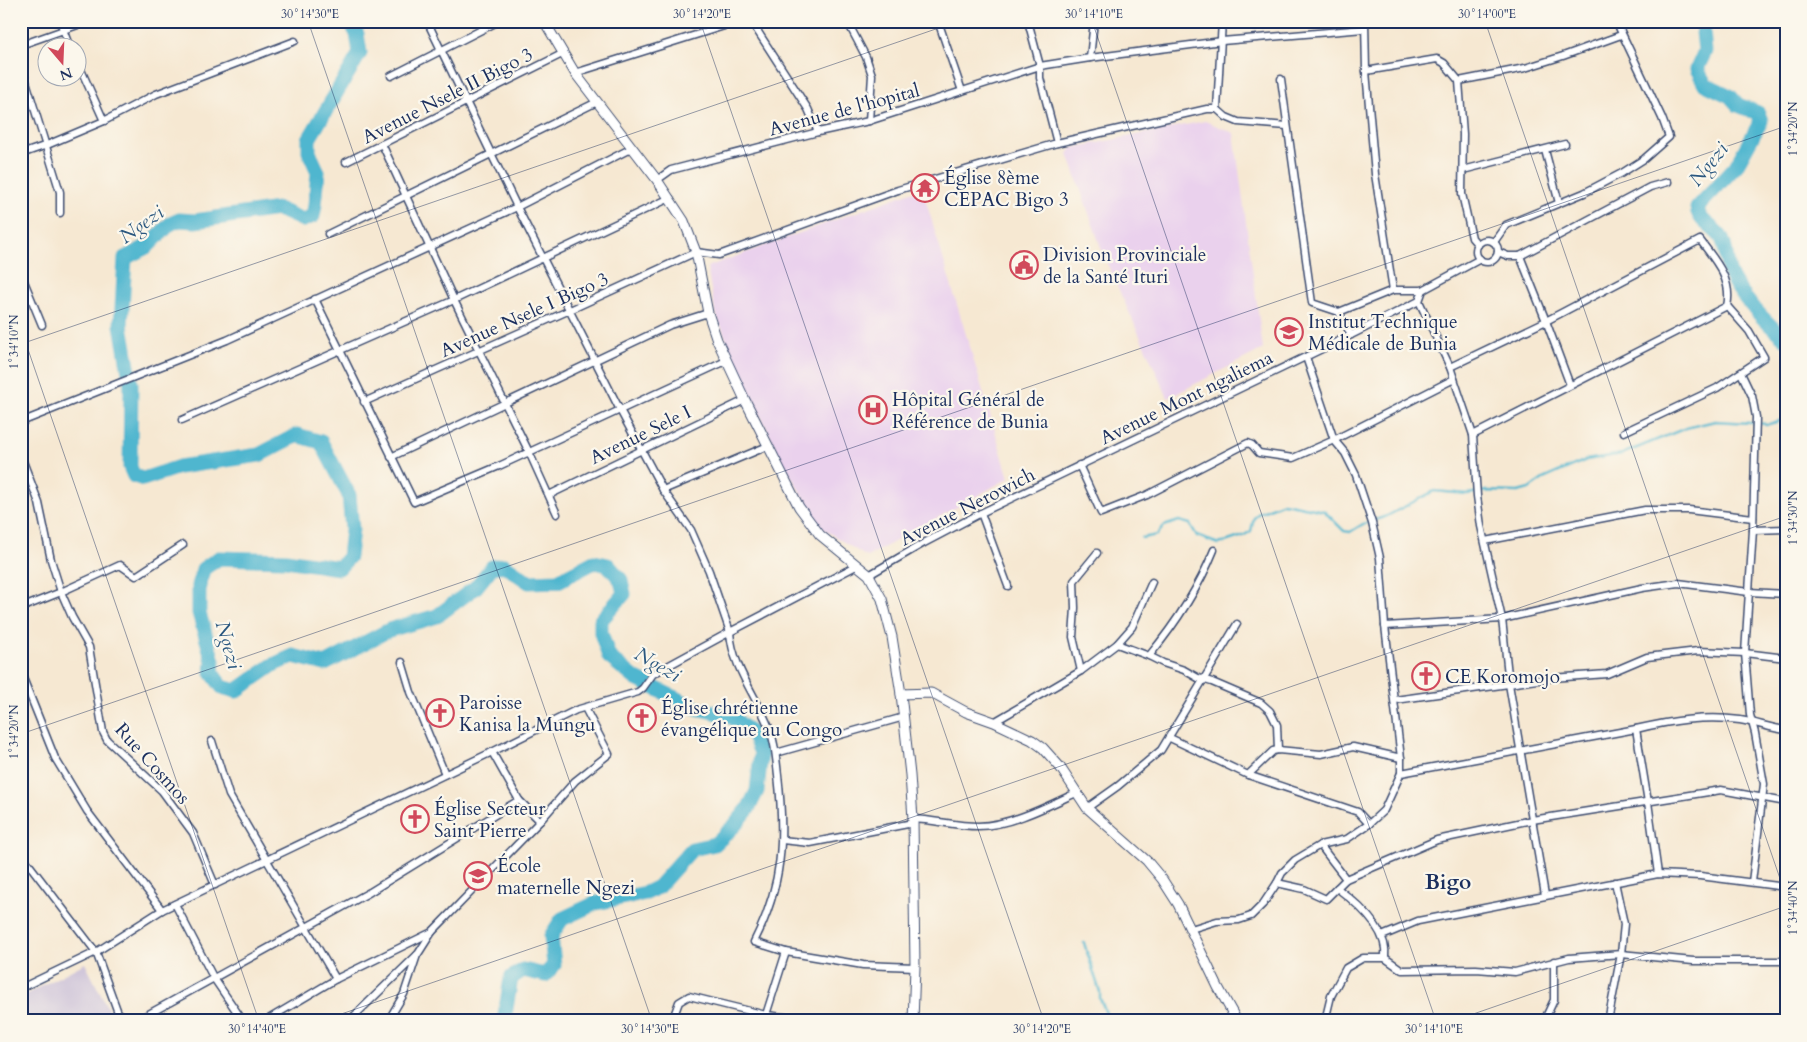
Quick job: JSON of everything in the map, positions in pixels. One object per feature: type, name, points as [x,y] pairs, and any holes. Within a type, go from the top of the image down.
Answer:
[{"type":"street","points":[[60,21],[66,38]]},
{"type":"street","points":[[21,45],[89,21]]},
{"type":"street","points":[[427,21],[517,207],[620,410],[663,490],[690,530],[709,571],[742,674],[768,725],[776,753],[782,808],[782,840],[777,884],[767,918],[754,942],[786,952],[863,965],[915,967]]},
{"type":"street","points":[[391,76],[499,21]]},
{"type":"street","points":[[544,21],[575,73],[657,180],[684,221],[696,252],[708,313],[726,361],[804,514],[820,535],[869,576],[882,599],[892,637],[901,694],[913,821],[915,967],[913,1021]]},
{"type":"street","points":[[575,73],[740,21]]},
{"type":"street","points":[[751,21],[808,108],[818,132]]},
{"type":"street","points":[[847,21],[866,57],[872,75],[869,122]]},
{"type":"street","points":[[938,21],[962,91]]},
{"type":"street","points":[[1028,21],[1040,66],[1040,78],[1057,143]]},
{"type":"street","points":[[1090,58],[1094,21]]},
{"type":"street","points":[[1217,109],[1222,21]]},
{"type":"street","points":[[1494,242],[1506,225],[1584,193],[1622,173],[1644,159],[1669,137],[1648,87],[1621,35],[1616,21]]},
{"type":"street","points":[[1365,25],[1366,70],[1374,174],[1393,290]]},
{"type":"street","name":"Avenue de l'hopital","points":[[657,180],[671,170],[818,132],[869,122],[1040,66],[1222,41],[1365,25]]},
{"type":"street","points":[[1459,81],[1525,68],[1621,35]]},
{"type":"street","points":[[21,154],[104,121],[156,94],[295,41]]},
{"type":"street","name":"Avenue Nsele II Bigo 3","points":[[346,162],[562,54]]},
{"type":"street","points":[[1366,70],[1437,58],[1444,63],[1459,81],[1463,134],[1462,194],[1472,238],[1478,245]]},
{"type":"street","points":[[21,65],[60,192],[60,213]]},
{"type":"street","points":[[1282,79],[1312,304],[1339,312],[1393,290],[1423,290],[1480,260]]},
{"type":"street","points":[[88,85],[104,121]]},
{"type":"street","points":[[328,234],[597,102]]},
{"type":"street","points":[[696,252],[719,255],[898,190],[1057,143],[1208,110],[1217,109],[1226,117],[1238,122],[1287,126]]},
{"type":"street","points":[[382,144],[429,248],[529,452],[557,514]]},
{"type":"street","points":[[1463,170],[1565,144]]},
{"type":"street","points":[[21,422],[227,340],[517,207],[632,148]]},
{"type":"street","points":[[1546,150],[1559,203]]},
{"type":"street","points":[[1498,252],[1508,256],[1520,256],[1650,187],[1668,182]]},
{"type":"street","points":[[182,420],[454,300],[670,198]]},
{"type":"street","points":[[1450,367],[1546,321],[1700,240],[1721,268],[1730,295],[1727,306],[1473,435]]},
{"type":"street","points":[[1482,241],[1494,242],[1498,246],[1496,258],[1485,262],[1480,260],[1477,255],[1478,245],[1482,241]]},
{"type":"street","name":"Avenue Nsele I Bigo 3","points":[[364,402],[696,252]]},
{"type":"street","points":[[1520,256],[1570,385]]},
{"type":"street","points":[[21,274],[42,325]]},
{"type":"street","points":[[1423,290],[1419,301],[1450,367],[1473,435],[1477,481],[1476,493],[1502,619],[1509,684],[1545,895]]},
{"type":"street","points":[[315,300],[414,502],[529,452],[726,361]]},
{"type":"street","name":"Avenue Mont ngaliema","points":[[1079,465],[1419,301]]},
{"type":"street","points":[[1624,432],[1717,388],[1764,357],[1749,331],[1727,306]]},
{"type":"street","points":[[1339,312],[1351,335]]},
{"type":"street","points":[[391,457],[670,325],[708,313]]},
{"type":"street","points":[[1191,929],[1217,921],[1239,920],[1251,916],[1263,904],[1278,883],[1282,873],[1295,860],[1320,845],[1346,839],[1369,824],[1384,810],[1401,773],[1380,558],[1372,521],[1356,475],[1345,453],[1334,440],[1306,357]]},
{"type":"street","points":[[1741,372],[1752,396],[1756,417],[1753,518],[1745,653],[1752,723],[1764,784],[1752,882]]},
{"type":"street","points":[[1079,465],[1101,513],[1147,495],[1248,443],[1258,453],[1293,458],[1334,440],[1454,379]]},
{"type":"street","name":"Avenue Sele I","points":[[549,495],[745,400]]},
{"type":"street","points":[[663,490],[768,446]]},
{"type":"street","name":"Rue Cosmos","points":[[21,456],[40,502],[51,560],[61,592],[72,617],[89,647],[103,732],[107,740],[162,791],[192,833],[215,885]]},
{"type":"street","name":"Avenue Nerowich","points":[[869,576],[924,543],[1079,465]]},
{"type":"street","points":[[1485,541],[1645,510],[1689,510],[1753,518]]},
{"type":"street","points":[[982,513],[1008,586]]},
{"type":"street","points":[[1752,530],[1786,529]]},
{"type":"street","points":[[21,608],[120,565],[136,576],[183,546]]},
{"type":"street","points":[[1149,656],[1170,630],[1202,580],[1214,550]]},
{"type":"street","points":[[1081,671],[1073,637],[1076,608],[1074,581],[1097,553]]},
{"type":"street","points":[[21,988],[96,952],[162,910],[576,710],[638,692],[653,674],[856,566]]},
{"type":"street","points":[[994,722],[1081,671],[1117,644],[1132,627],[1152,582]]},
{"type":"street","points":[[1386,626],[1502,619],[1642,588],[1678,583],[1748,592],[1786,594]]},
{"type":"street","points":[[1087,808],[1118,786],[1161,750],[1238,624]]},
{"type":"street","points":[[1117,644],[1261,703],[1270,711],[1277,725],[1278,750]]},
{"type":"street","points":[[1395,700],[1552,678],[1607,674],[1648,657],[1698,651],[1745,653],[1786,658]]},
{"type":"street","points":[[402,662],[411,692],[445,774]]},
{"type":"street","points":[[21,673],[56,758],[87,811],[162,910]]},
{"type":"street","points":[[901,694],[931,693],[966,712],[994,722],[1032,740],[1042,748],[1060,767],[1087,808],[1147,861],[1162,879],[1178,904],[1218,987],[1237,1021]]},
{"type":"street","points":[[388,1021],[404,994],[418,954],[432,932],[540,821],[575,781],[609,754],[585,708]]},
{"type":"street","points":[[776,753],[904,717]]},
{"type":"street","points":[[1401,773],[1674,721],[1708,718],[1742,720],[1786,730]]},
{"type":"street","points":[[1636,729],[1658,874]]},
{"type":"street","points":[[1170,738],[1248,775],[1358,812],[1369,824]]},
{"type":"street","points":[[212,741],[229,795],[336,979]]},
{"type":"street","points":[[1248,775],[1273,751],[1278,750],[1321,754],[1353,746],[1401,758]]},
{"type":"street","points":[[492,752],[520,800],[540,821]]},
{"type":"street","points":[[1278,883],[1304,889],[1326,899],[1346,879],[1437,840],[1532,820],[1721,790],[1786,802]]},
{"type":"street","points":[[782,840],[810,843],[913,821],[933,820],[978,826],[990,825],[1041,810],[1076,793]]},
{"type":"street","points":[[136,1021],[370,892],[520,800]]},
{"type":"street","points":[[1320,845],[1346,879]]},
{"type":"street","points":[[21,854],[96,952],[121,1021]]},
{"type":"street","points":[[1382,936],[1418,921],[1658,874],[1700,876],[1786,887]]},
{"type":"street","points":[[1608,1021],[1621,954],[1624,924],[1615,882]]},
{"type":"street","points":[[1337,888],[1356,901],[1382,936],[1386,949],[1384,958]]},
{"type":"street","points":[[175,904],[213,977],[243,1021]]},
{"type":"street","points":[[265,1021],[336,979],[432,932]]},
{"type":"street","points":[[765,1018],[786,952]]},
{"type":"street","points":[[349,1021],[418,954]]},
{"type":"street","points":[[1326,1021],[1331,996],[1346,968],[1363,958],[1384,958],[1402,970],[1476,969],[1515,972],[1568,958],[1621,954],[1692,961],[1786,961]]},
{"type":"street","points":[[1544,1021],[1554,1000],[1554,961]]},
{"type":"street","points":[[672,1021],[678,1002],[689,996],[765,1018],[816,1021]]},
{"type":"shaded area","points":[[1205,121],[1234,133],[1263,349],[1168,398],[1105,259],[1068,154],[1072,148]]},
{"type":"shaded area","name":"Hôpital Général de Référence de Bunia","points":[[922,188],[1009,478],[867,557],[822,528],[782,461],[734,359],[715,311],[707,267]]},
{"type":"shaded area","points":[[85,963],[114,1021],[21,1021],[21,997]]},
{"type":"waterway","name":"Ngezi","points":[[350,21],[357,34],[360,53],[309,139],[309,152],[318,172],[313,216],[303,220],[278,209],[195,221],[179,220],[170,224],[148,246],[125,258],[121,325],[131,384],[130,467],[134,476],[143,479],[179,467],[259,455],[297,435],[321,442],[349,495],[352,529],[349,557],[339,568],[286,560],[219,558],[203,569],[199,586],[199,613],[213,661],[212,673],[222,687],[236,691],[273,665],[293,656],[325,664],[389,630],[437,616],[476,587],[492,567],[504,565],[529,582],[558,581],[594,562],[608,565],[621,580],[624,594],[601,620],[601,633],[609,657],[636,679],[696,708],[731,716],[754,736],[761,753],[757,791],[748,809],[735,825],[715,844],[692,849],[658,887],[646,893],[596,903],[562,919],[551,936],[554,965],[545,975],[523,970],[511,978],[504,1021]]},
{"type":"waterway","name":"Ngezi","points":[[1705,21],[1703,32],[1705,51],[1697,69],[1705,84],[1730,96],[1738,105],[1758,113],[1761,121],[1736,166],[1697,208],[1698,213],[1721,237],[1729,271],[1738,288],[1762,317],[1786,339]]},
{"type":"waterway","points":[[1142,538],[1157,535],[1164,526],[1179,521],[1190,524],[1197,536],[1219,544],[1243,536],[1251,531],[1254,518],[1259,513],[1284,503],[1324,511],[1344,531],[1350,532],[1363,524],[1387,516],[1434,491],[1467,494],[1486,491],[1518,492],[1529,489],[1543,479],[1586,460],[1622,454],[1686,428],[1715,421],[1769,424],[1786,419]]},
{"type":"waterway","points":[[1084,943],[1100,992],[1100,998],[1109,1021]]},
{"type":"place","name":"Église 8ème CEPAC Bigo 3","points":[[925,188]]},
{"type":"place","name":"Division Provinciale de la Santé Ituri","points":[[1024,265]]},
{"type":"place","name":"Institut Technique Médicale de Bunia","points":[[1289,332]]},
{"type":"place","name":"Hôpital Général de Référence de Bunia","points":[[873,410]]},
{"type":"place","name":"CE Koromojo","points":[[1426,676]]},
{"type":"place","name":"Paroisse Kanisa la Mungu","points":[[440,713]]},
{"type":"place","name":"Église chrétienne évangélique au Congo","points":[[642,718]]},
{"type":"place","name":"Église Secteur Saint Pierre","points":[[415,819]]},
{"type":"place","name":"École maternelle Ngezi","points":[[478,876]]},
{"type":"district","name":"Bigo","points":[[1448,882]]}]
